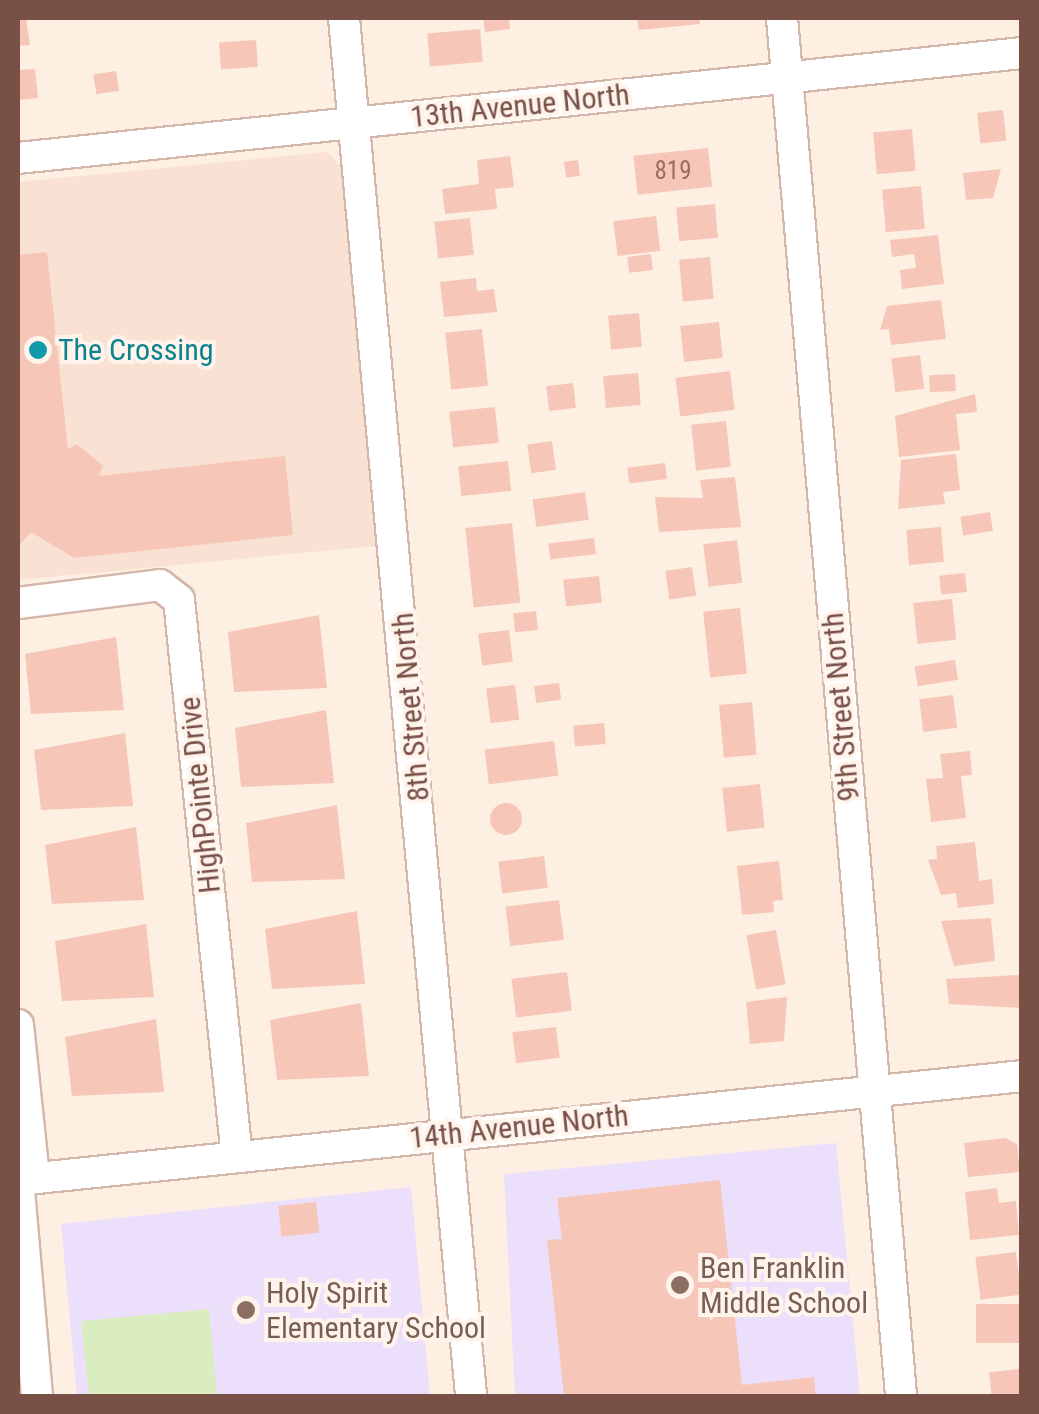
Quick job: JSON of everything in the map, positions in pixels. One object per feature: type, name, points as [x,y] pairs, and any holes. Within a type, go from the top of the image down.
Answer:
[{"type":"street","name":"8th Street North","points":[[344,18],[471,1396]]},
{"type":"street","name":"9th Street North","points":[[782,18],[902,1396]]},
{"type":"street","name":"13th Avenue North","points":[[18,158],[1022,54]]},
{"type":"street","name":"HighPointe Drive","points":[[18,603],[160,584],[179,600],[238,1157]]},
{"type":"street","points":[[18,1024],[37,1396]]},
{"type":"street","name":"14th Avenue North","points":[[26,1179],[1022,1076]]},
{"type":"shaded area","points":[[327,152],[343,168],[376,546],[18,580],[18,182]]},
{"type":"shaded area","name":"Ben Franklin Middle School","points":[[836,1143],[860,1396],[515,1396],[504,1174]]},
{"type":"shaded area","name":"Holy Spirit Elementary School","points":[[411,1187],[430,1396],[77,1396],[61,1224]]},
{"type":"green space","points":[[209,1309],[217,1396],[89,1396],[81,1321]]},
{"type":"building","points":[[18,18],[26,18],[30,45],[18,46]]},
{"type":"building","points":[[483,18],[509,18],[510,29],[485,32]]},
{"type":"building","points":[[637,18],[699,18],[700,24],[639,30]]},
{"type":"building","points":[[480,29],[483,62],[430,66],[427,34]]},
{"type":"building","points":[[256,40],[258,67],[221,70],[219,43]]},
{"type":"building","points":[[35,69],[38,98],[18,100],[18,70]]},
{"type":"building","points":[[116,71],[119,91],[96,94],[93,75]]},
{"type":"building","points":[[1003,110],[1006,141],[980,144],[977,113]]},
{"type":"building","points":[[912,129],[916,171],[877,174],[873,132]]},
{"type":"building","points":[[708,148],[712,187],[637,195],[633,156]]},
{"type":"building","points":[[510,156],[514,187],[495,189],[497,209],[445,214],[442,189],[479,184],[477,160]]},
{"type":"building","points":[[578,160],[580,176],[566,178],[564,162]]},
{"type":"building","points":[[1001,169],[993,198],[966,200],[963,173]]},
{"type":"building","points":[[921,186],[925,229],[886,232],[882,189]]},
{"type":"building","points":[[715,204],[718,238],[679,241],[676,207]]},
{"type":"building","points":[[656,216],[660,251],[618,256],[613,221]]},
{"type":"building","points":[[470,218],[474,255],[438,259],[434,222]]},
{"type":"building","points":[[938,235],[944,284],[902,289],[900,270],[916,268],[914,254],[892,257],[890,240]]},
{"type":"building","name":"The Crossing","points":[[47,252],[68,449],[77,444],[103,466],[99,476],[285,456],[293,535],[74,558],[31,532],[18,547],[18,255]]},
{"type":"building","points":[[651,254],[653,270],[629,273],[627,257]]},
{"type":"building","points":[[710,257],[714,299],[683,302],[679,260]]},
{"type":"building","points":[[476,278],[477,291],[494,289],[497,312],[444,317],[440,282]]},
{"type":"building","points":[[941,300],[946,339],[891,345],[889,329],[880,330],[887,306]]},
{"type":"building","points":[[639,313],[642,347],[611,350],[608,316]]},
{"type":"building","points":[[719,322],[723,358],[684,362],[680,326]]},
{"type":"building","points":[[482,329],[488,386],[451,390],[445,333]]},
{"type":"building","points":[[920,355],[924,389],[895,392],[891,359]]},
{"type":"building","points":[[730,371],[735,410],[680,416],[675,378]]},
{"type":"building","points":[[638,373],[641,405],[606,408],[603,376]]},
{"type":"building","points":[[955,374],[956,391],[930,392],[929,375]]},
{"type":"building","points":[[573,383],[576,408],[549,411],[546,386]]},
{"type":"building","points":[[975,394],[977,412],[956,414],[960,450],[899,457],[895,416]]},
{"type":"building","points":[[495,407],[499,443],[453,448],[449,412]]},
{"type":"building","points":[[726,421],[731,467],[696,470],[691,425]]},
{"type":"building","points":[[552,441],[556,470],[531,473],[527,444]]},
{"type":"building","points":[[956,454],[960,490],[943,492],[945,504],[898,509],[901,460]]},
{"type":"building","points":[[508,461],[511,491],[461,496],[458,466]]},
{"type":"building","points":[[665,463],[667,479],[629,484],[627,468]]},
{"type":"building","points":[[735,477],[741,527],[659,532],[655,497],[703,498],[700,480]]},
{"type":"building","points":[[585,492],[589,520],[536,527],[533,499]]},
{"type":"building","points":[[990,512],[993,531],[963,535],[960,517]]},
{"type":"building","points":[[512,523],[520,603],[474,607],[465,528]]},
{"type":"building","points":[[941,527],[944,562],[909,565],[906,530]]},
{"type":"building","points":[[594,538],[596,554],[550,559],[548,544]]},
{"type":"building","points":[[737,540],[742,583],[708,587],[703,544]]},
{"type":"building","points":[[692,567],[696,596],[669,599],[665,571]]},
{"type":"building","points":[[965,573],[967,592],[941,595],[939,576]]},
{"type":"building","points":[[599,576],[602,603],[566,607],[563,580]]},
{"type":"building","points":[[952,599],[956,640],[917,644],[913,603]]},
{"type":"building","points":[[740,608],[747,674],[710,678],[703,612]]},
{"type":"building","points":[[536,611],[538,630],[515,632],[513,613]]},
{"type":"building","points":[[319,615],[327,688],[234,692],[228,632]]},
{"type":"building","points":[[509,630],[513,662],[482,666],[478,634]]},
{"type":"building","points":[[116,637],[124,710],[31,714],[25,654]]},
{"type":"building","points":[[955,660],[958,680],[918,686],[915,666]]},
{"type":"building","points":[[559,683],[561,700],[536,703],[534,686]]},
{"type":"building","points":[[515,685],[519,720],[490,723],[486,689]]},
{"type":"building","points":[[953,695],[957,728],[923,732],[919,699]]},
{"type":"building","points":[[752,702],[757,755],[724,758],[719,705]]},
{"type":"building","points":[[326,710],[334,783],[241,787],[235,728]]},
{"type":"building","points":[[604,723],[606,744],[575,747],[573,726]]},
{"type":"building","points":[[125,733],[133,806],[41,810],[34,750]]},
{"type":"building","points":[[554,741],[558,776],[489,784],[485,750]]},
{"type":"building","points":[[970,751],[972,775],[961,776],[966,818],[931,822],[926,779],[943,778],[940,754]]},
{"type":"building","points":[[760,784],[765,828],[727,832],[722,788]]},
{"type":"building","points":[[506,803],[517,808],[522,819],[517,830],[506,835],[495,830],[490,819],[495,808]]},
{"type":"building","points":[[337,805],[345,879],[252,882],[246,823]]},
{"type":"building","points":[[136,827],[144,900],[52,904],[45,845]]},
{"type":"building","points":[[975,842],[979,881],[992,879],[994,904],[958,908],[956,893],[941,895],[928,860],[937,859],[936,846]]},
{"type":"building","points":[[544,856],[548,888],[502,893],[498,862]]},
{"type":"building","points":[[779,861],[783,900],[773,901],[774,912],[742,915],[737,866]]},
{"type":"building","points":[[559,900],[564,940],[510,946],[505,907]]},
{"type":"building","points":[[357,911],[365,984],[272,989],[265,929]]},
{"type":"building","points":[[991,918],[995,961],[954,966],[941,921]]},
{"type":"building","points":[[146,924],[154,997],[62,1001],[55,941]]},
{"type":"building","points":[[776,930],[786,984],[756,989],[746,935]]},
{"type":"building","points":[[567,972],[572,1011],[516,1018],[511,979]]},
{"type":"building","points":[[1020,975],[1022,1008],[949,1004],[946,979]]},
{"type":"building","points":[[787,997],[784,1041],[750,1044],[746,1002]]},
{"type":"building","points":[[361,1003],[369,1076],[277,1080],[270,1020]]},
{"type":"building","points":[[156,1019],[164,1092],[72,1096],[65,1037]]},
{"type":"building","points":[[556,1027],[560,1058],[516,1063],[512,1032]]},
{"type":"building","points":[[1005,1138],[1017,1144],[1020,1172],[968,1177],[964,1143]]},
{"type":"building","points":[[720,1180],[742,1385],[814,1377],[816,1396],[564,1396],[547,1240],[562,1239],[557,1198]]},
{"type":"building","points":[[997,1188],[999,1203],[1016,1201],[1019,1235],[970,1240],[965,1192]]},
{"type":"building","points":[[316,1202],[319,1233],[281,1237],[278,1206]]},
{"type":"building","points":[[1016,1252],[1021,1295],[981,1300],[975,1257]]},
{"type":"building","points":[[976,1304],[1022,1304],[1022,1343],[976,1343]]},
{"type":"building","points":[[1019,1369],[1022,1396],[992,1396],[989,1372]]},
{"type":"place","name":"The Crossing","points":[[38,350]]},
{"type":"place","name":"Ben Franklin Middle School","points":[[680,1285]]},
{"type":"place","name":"Holy Spirit Elementary School","points":[[246,1310]]}]
